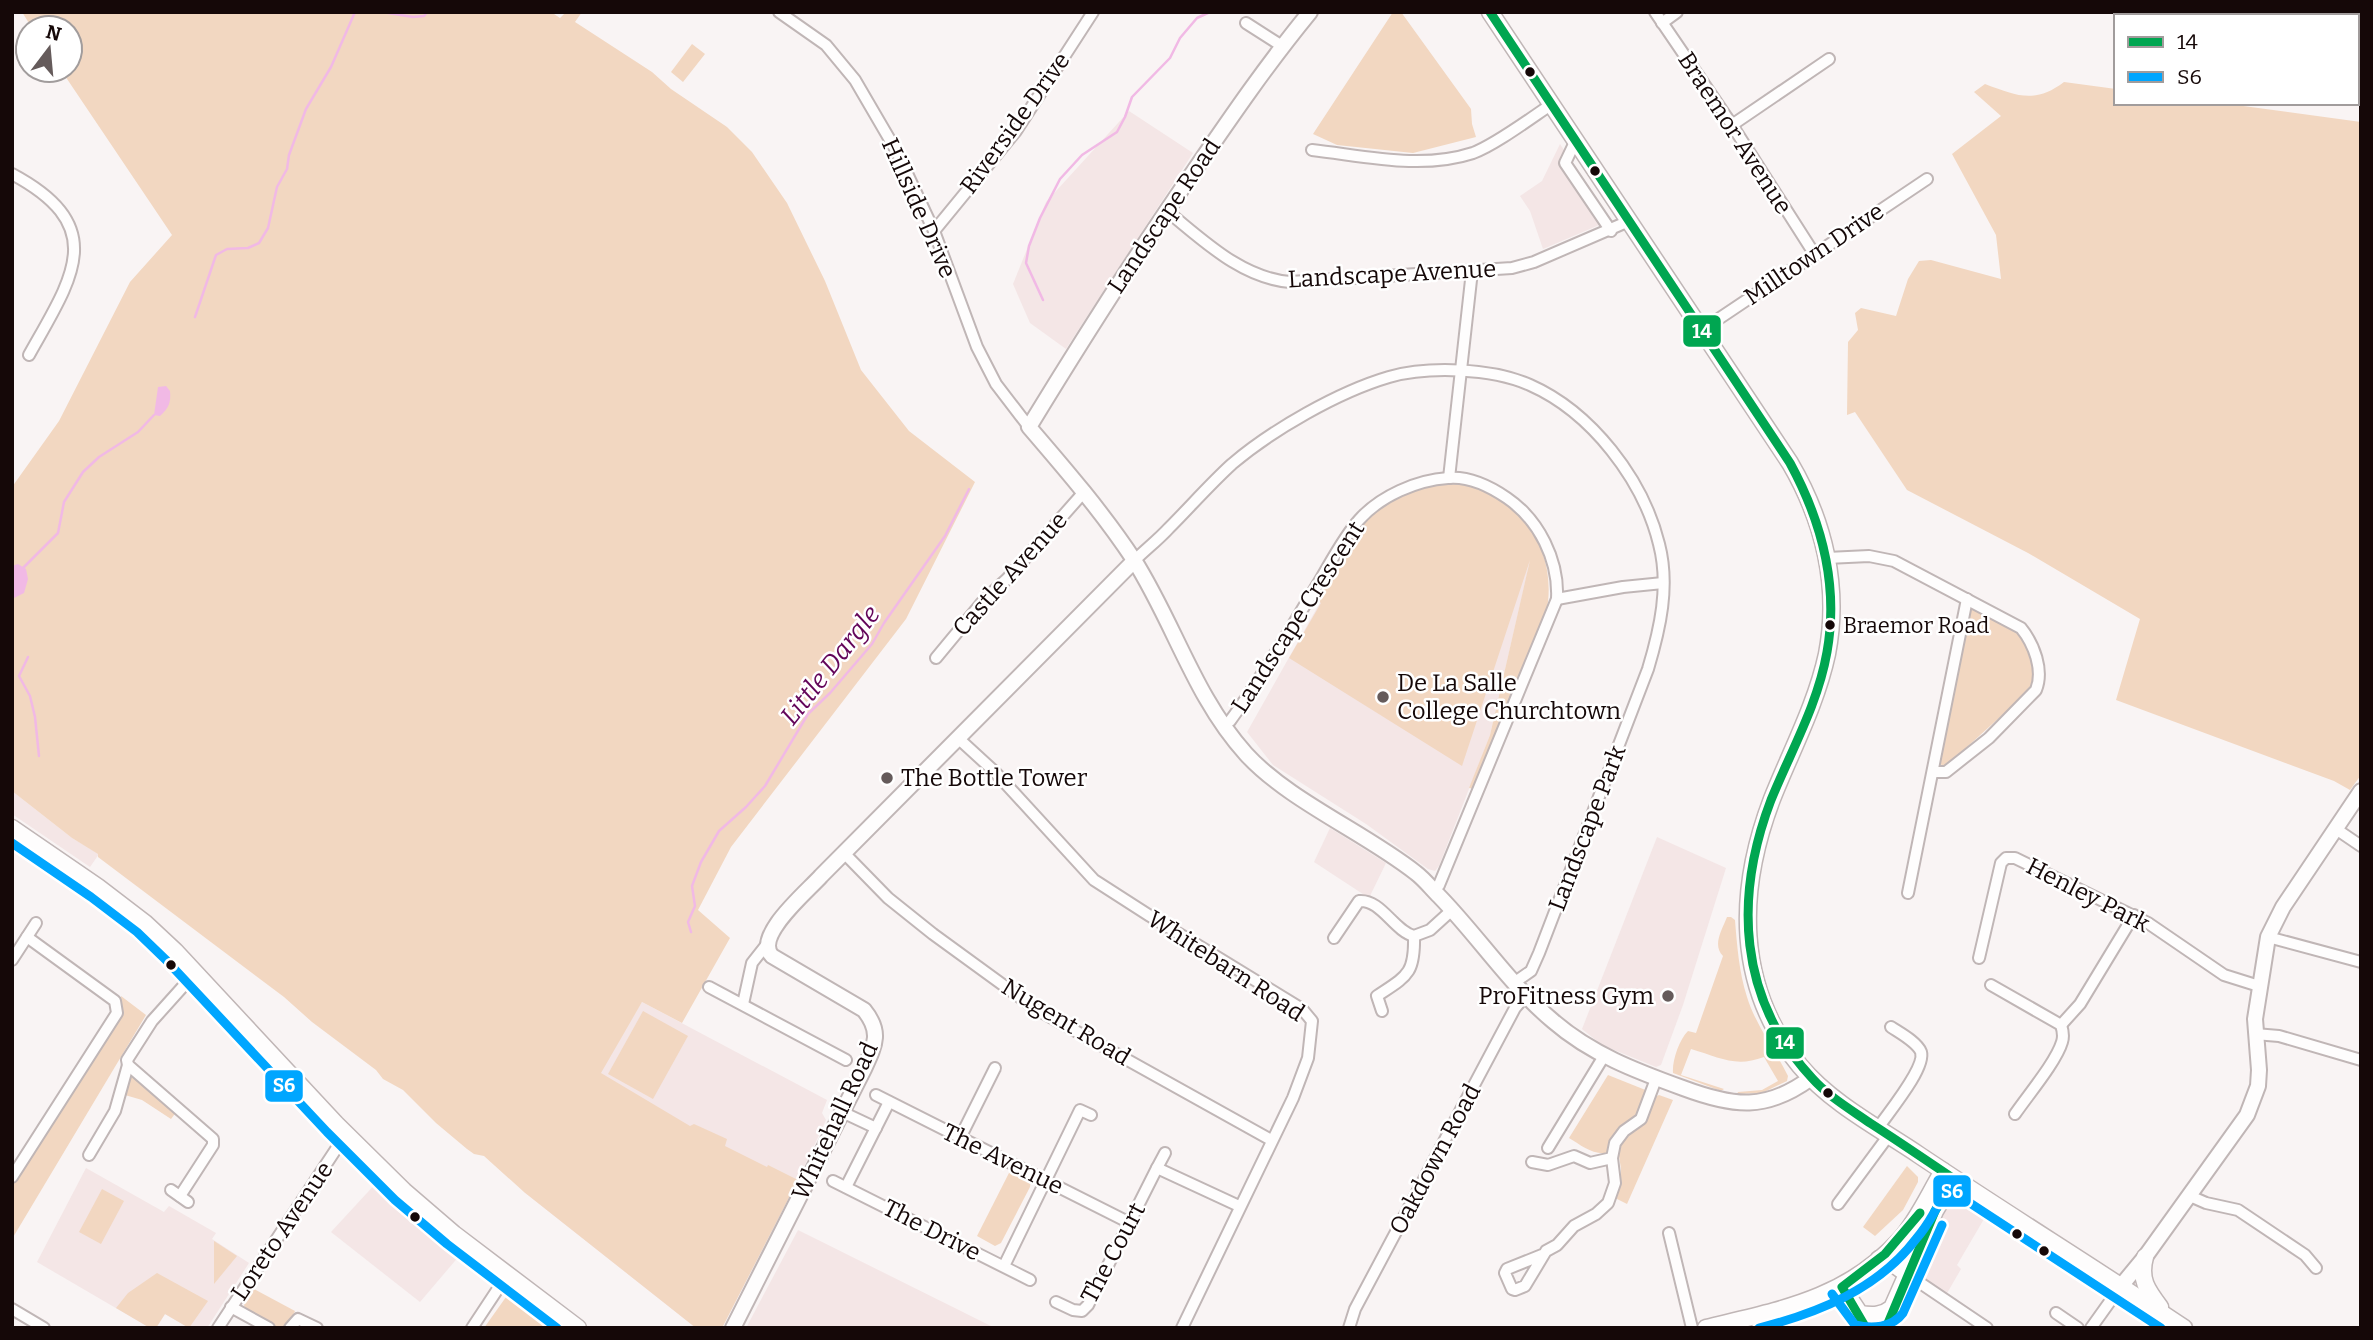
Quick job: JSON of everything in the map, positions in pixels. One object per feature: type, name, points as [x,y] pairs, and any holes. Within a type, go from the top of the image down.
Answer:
[{"type":"main road","points":[[1490,12],[1803,484],[1816,513],[1827,558],[1831,615],[1825,663],[1814,699],[1762,826],[1752,864],[1747,904],[1749,951],[1758,990],[1767,1013],[1784,1042],[1811,1078],[1837,1100],[2184,1328]]},
{"type":"main road","points":[[12,828],[145,923],[196,972],[346,1133],[404,1191],[454,1234],[578,1328]]},
{"type":"main road","points":[[1842,1287],[1863,1321],[1892,1308],[1907,1274],[1929,1209],[1949,1175]]},
{"type":"main road","points":[[1706,1328],[1782,1310],[1842,1287],[1879,1259],[1929,1209]]},
{"type":"main road","points":[[2145,1257],[2142,1278],[2146,1288],[2168,1317]]},
{"type":"main road","points":[[1879,1259],[1892,1262],[1907,1274]]},
{"type":"street","name":"Hillside Drive","points":[[779,12],[826,45],[855,80],[897,152],[934,231],[977,347],[996,384],[1029,427]]},
{"type":"street","name":"Riverside Drive","points":[[934,231],[1016,131],[1093,12]]},
{"type":"street","name":"Landscape Road","points":[[1029,427],[1085,335],[1167,211],[1282,46],[1310,12]]},
{"type":"street","name":"Braemor Avenue","points":[[1655,12],[1732,125],[1815,255]]},
{"type":"street","points":[[1662,23],[1677,12]]},
{"type":"street","points":[[1246,23],[1282,46]]},
{"type":"street","points":[[1732,125],[1829,59]]},
{"type":"street","points":[[1312,150],[1410,162],[1442,160],[1475,152],[1552,104]]},
{"type":"street","points":[[1576,140],[1565,163],[1611,231]]},
{"type":"street","points":[[12,174],[37,187],[69,222],[76,246],[71,273],[29,355]]},
{"type":"street","name":"Milltown Drive","points":[[1702,330],[1927,179]]},
{"type":"street","name":"Landscape Avenue","points":[[1167,211],[1227,259],[1277,281],[1512,268],[1534,262],[1629,221]]},
{"type":"street","points":[[1449,478],[1472,271]]},
{"type":"street","name":"Landscape Park","points":[[1135,561],[1232,464],[1280,430],[1329,402],[1389,377],[1433,370],[1512,378],[1532,386],[1589,424],[1623,464],[1649,514],[1660,546],[1663,583],[1661,625],[1648,669],[1539,953],[1531,971],[1515,982]]},
{"type":"street","points":[[1029,427],[1084,492],[1135,561],[1213,711],[1246,755],[1278,782],[1388,852],[1419,875],[1552,1021],[1604,1056],[1656,1079],[1710,1097],[1742,1104],[1771,1100],[1811,1078]]},
{"type":"street","name":"Landscape Crescent","points":[[1223,725],[1230,721],[1262,678],[1358,520],[1383,499],[1401,490],[1449,478],[1478,483],[1494,489],[1510,500],[1525,513],[1543,538],[1558,582],[1556,599],[1434,891]]},
{"type":"street","name":"Castle Avenue","points":[[936,658],[984,600],[1007,579],[1084,492]]},
{"type":"street","points":[[1827,558],[1869,556],[1894,561],[2021,628],[2031,640],[2037,661],[2039,682],[2036,690],[1989,737],[1946,772],[1934,772]]},
{"type":"street","points":[[743,1004],[752,963],[767,944],[774,927],[1135,561]]},
{"type":"street","points":[[1556,599],[1663,583]]},
{"type":"street","points":[[1908,893],[1967,599]]},
{"type":"street","name":"Whitebarn Road","points":[[959,738],[995,772],[1094,880],[1302,1009],[1312,1021],[1308,1058],[1293,1098],[1182,1328]]},
{"type":"street","points":[[2091,1328],[2247,1115],[2254,1099],[2259,1070],[2255,1019],[2268,937],[2276,919],[2361,792]]},
{"type":"street","points":[[2336,828],[2361,846]]},
{"type":"street","name":"Nugent Road","points":[[845,853],[897,905],[1036,1009],[1271,1139]]},
{"type":"street","name":"Henley Park","points":[[1979,958],[2001,863],[2006,858],[2015,858],[2134,915],[2224,975],[2259,986]]},
{"type":"street","points":[[1334,938],[1355,904],[1364,900],[1406,933],[1414,936],[1430,930],[1452,910]]},
{"type":"street","points":[[2015,1114],[2062,1042],[2061,1025],[2080,1004],[2134,915]]},
{"type":"street","points":[[12,960],[36,923]]},
{"type":"street","points":[[1342,926],[1353,933]]},
{"type":"street","points":[[1382,1011],[1377,996],[1408,974],[1413,966],[1414,936]]},
{"type":"street","points":[[12,1177],[117,1013],[115,1001],[27,937]]},
{"type":"street","points":[[2268,937],[2361,962]]},
{"type":"street","name":"Whitehall Road","points":[[733,1328],[873,1051],[876,1032],[872,1019],[864,1010],[779,962],[768,952],[767,944]]},
{"type":"street","points":[[89,1155],[114,1111],[130,1053],[152,1021],[196,972]]},
{"type":"street","points":[[1991,985],[2061,1025]]},
{"type":"street","points":[[709,987],[846,1060]]},
{"type":"street","name":"Oakdown Road","points":[[1349,1328],[1355,1309],[1515,1008],[1527,994]]},
{"type":"street","points":[[1838,1204],[1883,1131],[1922,1055],[1918,1046],[1891,1027]]},
{"type":"street","points":[[2255,1034],[2279,1036],[2361,1060]]},
{"type":"street","points":[[1548,1148],[1604,1056]]},
{"type":"street","points":[[128,1065],[210,1133],[213,1139],[213,1145],[180,1196]]},
{"type":"street","points":[[960,1138],[995,1068]]},
{"type":"street","points":[[1542,1255],[1557,1245],[1574,1226],[1596,1214],[1608,1203],[1615,1183],[1612,1158],[1615,1143],[1624,1131],[1641,1119],[1656,1079]]},
{"type":"street","name":"The Avenue","points":[[876,1095],[1130,1223]]},
{"type":"street","points":[[846,1187],[889,1102]]},
{"type":"street","points":[[1004,1266],[1080,1110],[1091,1115]]},
{"type":"street","points":[[842,1112],[876,1128]]},
{"type":"street","name":"Loreto Avenue","points":[[218,1328],[346,1133]]},
{"type":"street","name":"The Court","points":[[1055,1302],[1082,1311],[1088,1305],[1165,1153]]},
{"type":"street","points":[[1532,1162],[1548,1165],[1574,1156],[1590,1163],[1612,1158]]},
{"type":"street","points":[[1157,1168],[1239,1206]]},
{"type":"street","name":"The Drive","points":[[833,1181],[1030,1280]]},
{"type":"street","points":[[2190,1196],[2206,1203],[2238,1210],[2305,1255],[2316,1268]]},
{"type":"street","points":[[1669,1233],[1692,1328]]},
{"type":"street","points":[[1907,1274],[1987,1328]]},
{"type":"street","points":[[472,1328],[507,1275]]},
{"type":"street","points":[[231,1307],[269,1328]]},
{"type":"street","points":[[1886,1328],[1892,1308]]},
{"type":"street","points":[[12,1309],[44,1328]]},
{"type":"street","points":[[2056,1313],[2078,1328]]},
{"type":"street","points":[[290,1328],[298,1319],[317,1328]]},
{"type":"shaded area","points":[[22,12],[551,12],[560,18],[566,12],[582,12],[575,22],[652,72],[671,89],[727,127],[752,152],[787,203],[825,281],[861,370],[909,431],[975,482],[906,619],[731,847],[698,910],[730,938],[682,1023],[642,1002],[601,1073],[690,1126],[694,1124],[727,1139],[725,1146],[798,1180],[722,1328],[696,1328],[524,1192],[484,1156],[467,1149],[403,1090],[383,1079],[376,1070],[312,1022],[284,997],[12,791],[12,487],[59,421],[130,282],[172,235],[70,84],[84,84],[84,14]]},
{"type":"shaded area","points":[[1393,12],[1401,12],[1471,109],[1476,137],[1413,153],[1337,145],[1313,134]]},
{"type":"shaded area","points":[[692,44],[705,54],[683,82],[671,72]]},
{"type":"shaded area","points":[[2064,82],[2114,89],[2114,105],[2236,105],[2361,122],[2361,775],[2350,790],[2334,781],[2116,700],[2140,619],[2028,553],[1907,490],[1855,412],[1847,415],[1848,342],[1858,330],[1855,313],[1861,308],[1896,316],[1908,279],[1919,261],[1931,260],[2001,279],[1996,235],[1952,154],[2001,116],[1974,92],[1985,84],[2026,96],[2054,89]]},
{"type":"shaded area","points":[[1129,111],[1193,153],[1066,349],[1030,323],[1013,284],[1046,202]]},
{"type":"shaded area","points":[[1560,144],[1611,220],[1543,249],[1530,211],[1520,196],[1542,181]]},
{"type":"shaded area","points":[[166,386],[170,391],[169,405],[160,416],[154,415],[158,387]]},
{"type":"shaded area","name":"De La Salle College Churchtown","points":[[1450,482],[1474,486],[1496,495],[1514,509],[1529,526],[1540,545],[1549,590],[1546,614],[1474,789],[1469,788],[1490,735],[1530,560],[1462,766],[1289,658],[1321,603],[1315,599],[1363,520],[1397,496]]},
{"type":"shaded area","name":"De La Salle College Churchtown","points":[[1533,548],[1490,735],[1435,871],[1428,869],[1366,824],[1273,765],[1247,732],[1349,551]]},
{"type":"shaded area","points":[[18,564],[26,569],[28,579],[24,593],[12,599],[12,566]]},
{"type":"shaded area","points":[[1971,608],[2020,633],[2030,652],[2033,667],[2032,688],[1945,767],[1940,764]]},
{"type":"shaded area","points":[[12,791],[72,838],[99,854],[90,867],[12,814]]},
{"type":"shaded area","points":[[1330,828],[1386,863],[1369,898],[1314,862]]},
{"type":"shaded area","points":[[1657,837],[1726,868],[1683,1005],[1661,1065],[1656,1067],[1602,1045],[1582,1029]]},
{"type":"shaded area","points":[[1727,917],[1735,920],[1740,968],[1751,1008],[1788,1076],[1787,1081],[1762,1093],[1737,1094],[1762,1090],[1778,1081],[1764,1057],[1744,1062],[1691,1049],[1681,1075],[1724,1089],[1721,1091],[1673,1073],[1675,1057],[1682,1040],[1688,1031],[1696,1033],[1723,956],[1718,942]]},
{"type":"shaded area","points":[[121,996],[146,1015],[12,1239],[12,1185],[116,1026],[122,1015]]},
{"type":"shaded area","points":[[642,1002],[827,1100],[822,1113],[826,1120],[722,1328],[696,1328],[524,1192]]},
{"type":"shaded area","points":[[643,1011],[688,1036],[653,1099],[608,1074]]},
{"type":"shaded area","points":[[1608,1075],[1648,1091],[1639,1113],[1612,1139],[1607,1153],[1602,1153],[1587,1149],[1569,1138]]},
{"type":"shaded area","points":[[133,1076],[177,1111],[171,1119],[142,1100],[125,1095],[128,1080]]},
{"type":"shaded area","points":[[1659,1095],[1673,1100],[1627,1204],[1615,1198],[1620,1185],[1621,1169],[1618,1149],[1622,1140],[1644,1122],[1655,1097]]},
{"type":"shaded area","points":[[1907,1166],[1918,1177],[1918,1182],[1903,1210],[1875,1236],[1863,1227]]},
{"type":"shaded area","points":[[86,1168],[164,1212],[169,1206],[216,1233],[212,1239],[249,1263],[207,1328],[189,1328],[165,1314],[156,1328],[150,1328],[37,1262]]},
{"type":"shaded area","points":[[1011,1169],[1031,1179],[1030,1187],[1001,1243],[995,1246],[977,1236]]},
{"type":"shaded area","points":[[379,1180],[460,1255],[420,1302],[331,1232]]},
{"type":"shaded area","points":[[102,1189],[124,1201],[101,1244],[79,1232]]},
{"type":"shaded area","points":[[1957,1204],[1984,1219],[1957,1265],[1961,1269],[1946,1295],[1913,1272],[1944,1206]]},
{"type":"shaded area","points":[[798,1230],[995,1328],[746,1328]]},
{"type":"shaded area","points":[[214,1241],[237,1256],[214,1284]]},
{"type":"shaded area","points":[[157,1273],[208,1301],[189,1328],[165,1314],[156,1328],[150,1328],[116,1308],[128,1293]]},
{"type":"shaded area","points":[[508,1283],[573,1328],[484,1328],[506,1297],[503,1292]]},
{"type":"shaded area","points":[[254,1289],[295,1311],[288,1326],[276,1328],[246,1311],[244,1305]]},
{"type":"waterway","points":[[195,317],[216,255],[227,249],[248,248],[259,243],[268,228],[277,187],[287,169],[289,155],[306,109],[331,67],[355,12]]},
{"type":"waterway","points":[[382,12],[413,17],[424,16],[427,12]]},
{"type":"waterway","name":"Little Dargle","points":[[1043,300],[1026,263],[1029,246],[1040,218],[1060,179],[1082,155],[1117,132],[1132,97],[1170,58],[1180,38],[1197,18],[1210,12]]},
{"type":"waterway","points":[[22,569],[58,533],[64,502],[83,472],[99,457],[138,432],[154,415]]},
{"type":"waterway","name":"Little Dargle","points":[[691,932],[688,922],[695,906],[692,886],[701,862],[719,831],[765,786],[808,714],[872,644],[945,536],[969,489]]},
{"type":"waterway","points":[[28,657],[19,676],[30,696],[39,756]]},
{"type":"transit line","name":"14","points":[[1490,12],[1790,463],[1819,531],[1831,602],[1827,652],[1811,709],[1771,800],[1759,837],[1751,873],[1748,909],[1750,945],[1757,980],[1769,1014],[1787,1047],[1812,1078],[1840,1102],[1954,1179],[1935,1211],[1886,1328]]},
{"type":"transit line","name":"S6","points":[[12,843],[137,932],[395,1200],[447,1244],[557,1328]]},
{"type":"transit line","name":"S6","points":[[1759,1328],[1825,1306],[1845,1297],[1884,1272],[1921,1233],[1947,1188],[2161,1328]]},
{"type":"transit line","name":"14","points":[[1866,1328],[1842,1287],[1885,1254],[1920,1213]]},
{"type":"transit line","name":"S6","points":[[1832,1294],[1855,1325],[1875,1327],[1893,1322],[1903,1313],[1942,1225]]},
{"type":"place","name":"Braemor Road","points":[[1830,625]]},
{"type":"place","name":"De La Salle College Churchtown","points":[[1383,697]]},
{"type":"place","name":"The Bottle Tower","points":[[887,778]]},
{"type":"place","name":"ProFitness Gym","points":[[1668,996]]}]
